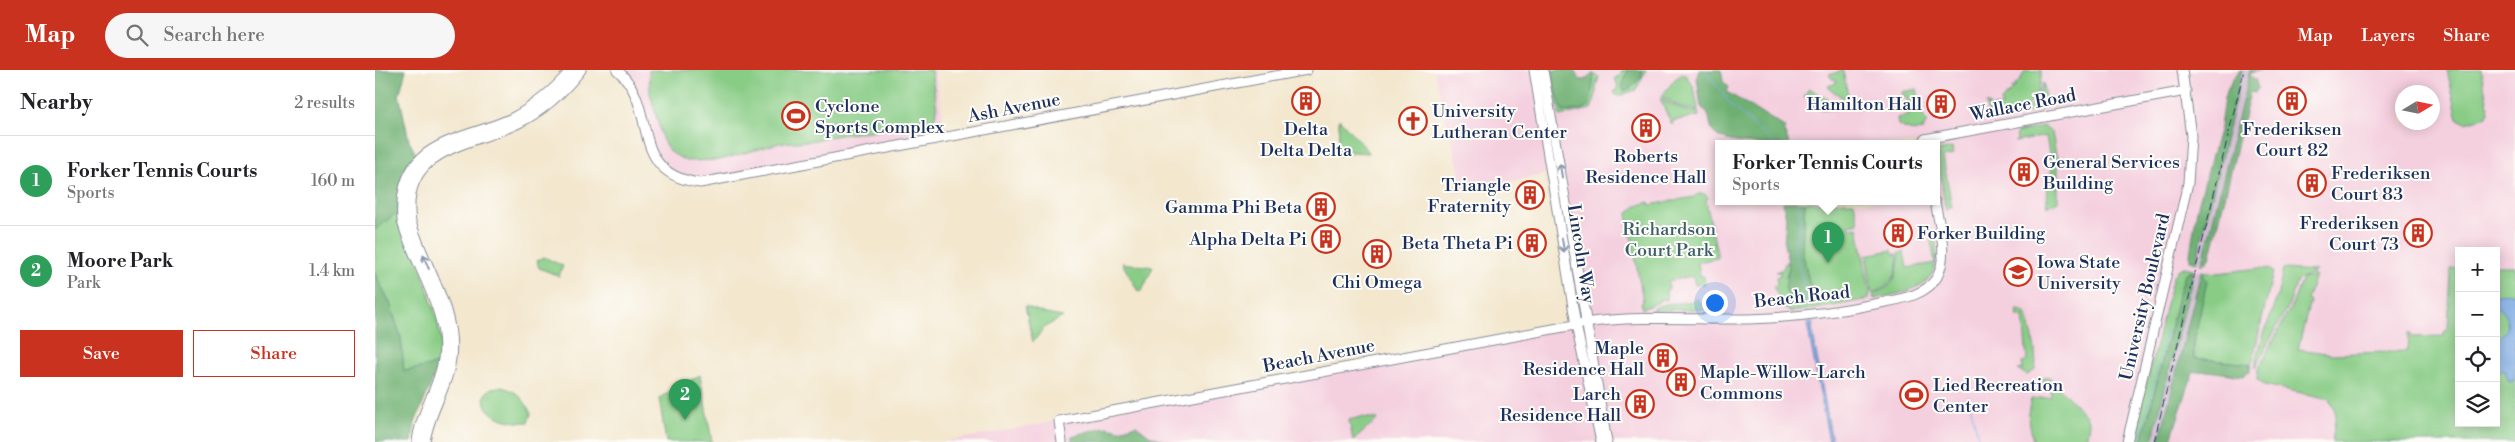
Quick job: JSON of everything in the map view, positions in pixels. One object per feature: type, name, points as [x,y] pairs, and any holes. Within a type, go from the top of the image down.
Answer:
[{"type":"street","points":[[417,442],[422,415],[440,373],[444,343],[440,318],[402,221],[401,209],[406,185],[419,162],[437,146],[500,123],[526,111],[548,93],[571,70]]},
{"type":"street","points":[[425,442],[431,413],[448,374],[452,341],[447,315],[411,222],[409,211],[413,187],[421,171],[438,155],[447,149],[504,129],[530,117],[554,99],[581,70]]},
{"type":"street","name":"Ash Avenue","points":[[617,70],[630,83],[638,97],[648,144],[658,163],[682,179],[700,183],[1307,70]]},
{"type":"street","name":"Lincoln Way","points":[[1534,70],[1601,442]]},
{"type":"street","name":"Lincoln Way","points":[[1543,70],[1581,324],[1607,442]]},
{"type":"street","name":"University Boulevard","points":[[2127,442],[2188,183],[2191,136],[2182,70]]},
{"type":"street","name":"Wallace Road","points":[[1936,140],[2186,91]]},
{"type":"street","name":"Beach Road","points":[[1581,324],[1637,318],[1801,316],[1848,310],[1917,294],[1934,282],[1941,265],[1942,251],[1935,205]]},
{"type":"street","name":"Beach Avenue","points":[[1063,442],[1059,421],[1581,324]]},
{"type":"shaded area","name":"Cyclone Sports Complex","points":[[617,70],[935,70],[946,137],[700,183],[658,163],[640,106]]},
{"type":"shaded area","name":"Iowa State University","points":[[1434,70],[2515,70],[2515,434],[2479,442],[943,442],[1585,323],[1561,171],[1454,194],[1460,180],[1459,170]]},
{"type":"shaded area","points":[[2242,70],[2250,70],[2202,265],[2196,263]]},
{"type":"shaded area","points":[[2194,270],[2201,272],[2159,442],[2152,442]]},
{"type":"green space","points":[[375,70],[394,70],[409,141],[419,161],[402,209],[437,318],[441,340],[439,364],[404,372],[401,338],[390,303],[375,274]]},
{"type":"green space","points":[[375,70],[406,70],[399,96],[409,141],[416,155],[402,182],[398,212],[375,230]]},
{"type":"green space","name":"Cyclone Sports Complex","points":[[649,70],[931,70],[937,109],[934,122],[927,125],[845,134],[810,141],[780,143],[720,160],[686,161],[670,152],[663,141],[650,93]]},
{"type":"green space","points":[[1550,70],[1553,70],[1558,97],[1568,112],[1583,109],[1590,104],[1594,74],[1599,77],[1591,109],[1560,116]]},
{"type":"green space","points":[[1553,70],[1574,70],[1579,79],[1582,80],[1587,79],[1593,73],[1590,104],[1583,109],[1563,112],[1554,84]]},
{"type":"green space","points":[[1622,70],[1628,70],[1622,86],[1630,89],[1642,76],[1641,70],[1646,70],[1636,90],[1618,96],[1614,93],[1618,86],[1615,79],[1617,76],[1619,78]]},
{"type":"green space","points":[[1628,70],[1641,70],[1642,76],[1630,89],[1624,91],[1622,86]]},
{"type":"green space","points":[[1700,70],[1721,70],[1723,81],[1729,87],[1727,92],[1786,128],[1784,131],[1787,140],[1728,140],[1717,135],[1712,130],[1708,115],[1701,107],[1697,78]]},
{"type":"green space","points":[[1843,70],[1848,95],[1843,98],[1828,86],[1836,83],[1836,80],[1832,79],[1829,75]]},
{"type":"green space","points":[[2041,70],[2041,81],[2038,91],[2027,106],[2010,115],[1989,119],[1986,104],[1989,104],[1991,111],[1994,110],[1993,107],[2002,106],[2001,101],[2012,91],[2012,88],[2015,88],[2015,85],[2025,71]]},
{"type":"green space","points":[[2242,70],[2196,263],[2190,260],[2190,254],[2197,209],[2220,127],[2224,98],[2232,80]]},
{"type":"green space","points":[[2250,70],[2262,70],[2251,73],[2250,76],[2255,79],[2258,88],[2255,93],[2250,92],[2210,259],[2202,265]]},
{"type":"green space","points":[[2447,70],[2481,70],[2489,111],[2487,116],[2466,123],[2458,119]]},
{"type":"green space","points":[[1684,73],[1694,87],[1698,110],[1685,109],[1661,97],[1675,79]]},
{"type":"green space","points":[[2043,83],[2046,106],[2041,110],[2023,113],[2037,99]]},
{"type":"green space","points":[[1809,88],[1837,105],[1837,109],[1826,110],[1812,107],[1810,98],[1804,97]]},
{"type":"green space","points":[[1917,89],[1923,116],[1927,121],[1923,130],[1913,131],[1898,125],[1897,118],[1910,115],[1906,96],[1903,97],[1902,92]]},
{"type":"green space","points":[[1660,99],[1686,111],[1698,112],[1699,116],[1673,121],[1672,125]]},
{"type":"green space","points":[[1339,119],[1369,153],[1353,152],[1338,156]]},
{"type":"green space","points":[[2043,126],[2052,133],[2056,155],[2058,156],[2058,201],[2049,206],[2047,205],[2046,177],[2052,172],[2046,136],[2015,142],[2017,140],[2016,133]]},
{"type":"green space","points":[[1952,148],[1953,155],[1943,157],[1952,207],[1946,208],[1946,211],[1940,171],[1940,150]]},
{"type":"green space","name":"Richardson Court Park","points":[[1698,194],[1705,194],[1708,197],[1706,201],[1718,258],[1698,262],[1700,276],[1704,276],[1705,284],[1695,285],[1693,276],[1668,281],[1669,289],[1666,290],[1667,300],[1659,299],[1659,302],[1642,309],[1641,303],[1643,301],[1630,228],[1627,225],[1628,213],[1636,206],[1649,202],[1650,205],[1694,197]]},
{"type":"green space","points":[[1784,205],[1805,205],[1802,251],[1813,298],[1811,304],[1791,304],[1785,288],[1789,267],[1784,244],[1786,218]]},
{"type":"green space","points":[[1805,205],[1855,205],[1858,223],[1849,225],[1850,228],[1858,227],[1870,292],[1869,299],[1791,312],[1785,309],[1773,286],[1777,285],[1776,277],[1780,275],[1780,272],[1775,272],[1783,269],[1786,261],[1789,267],[1786,277],[1813,298],[1802,251]]},
{"type":"green space","points":[[1930,236],[1935,237],[1937,254],[1935,267],[1930,276],[1914,289],[1874,299],[1873,294],[1886,288],[1894,279],[1897,273],[1899,253],[1904,252],[1907,268],[1935,263]]},
{"type":"green space","points":[[1892,250],[1893,254],[1897,254],[1898,261],[1893,279],[1879,291],[1872,293],[1866,255]]},
{"type":"green space","points":[[544,257],[563,266],[559,276],[539,268],[537,261]]},
{"type":"green space","points":[[1122,263],[1153,267],[1142,291],[1138,291]]},
{"type":"green space","points":[[2500,266],[2515,266],[2515,442],[2332,442],[2336,414],[2330,399],[2264,385],[2257,380],[2258,369],[2292,305],[2302,279],[2315,275],[2307,300],[2310,301],[2298,349],[2333,354],[2408,351],[2409,333],[2412,337],[2444,336],[2444,332],[2448,329],[2451,269],[2455,268],[2455,427],[2500,427]]},
{"type":"green space","points":[[2184,267],[2194,269],[2185,274],[2178,297],[2142,442],[2132,442],[2173,276],[2177,270]]},
{"type":"green space","points":[[2259,268],[2269,269],[2273,272],[2251,367],[2250,364],[2195,358],[2193,353],[2204,275],[2201,271],[2218,273]]},
{"type":"green space","points":[[2283,269],[2316,271],[2297,281],[2289,305],[2255,368],[2257,355],[2278,294]]},
{"type":"green space","points":[[2194,270],[2152,442],[2142,442],[2178,297],[2185,274]]},
{"type":"green space","points":[[2201,272],[2207,281],[2194,341],[2194,358],[2250,364],[2250,372],[2243,376],[2209,371],[2193,372],[2170,442],[2159,442]]},
{"type":"green space","points":[[375,274],[390,303],[401,338],[404,371],[439,364],[415,423],[412,442],[375,442]]},
{"type":"green space","points":[[1707,297],[1717,299],[1721,309],[1651,310],[1661,305],[1698,299],[1699,304],[1707,303]]},
{"type":"green space","points":[[1025,306],[1046,314],[1063,317],[1045,327],[1033,342]]},
{"type":"green space","points":[[2017,310],[2023,311],[2026,315],[2035,349],[2035,370],[2027,375],[2018,370],[2023,369],[2022,363],[2027,360],[2023,317],[2018,317]]},
{"type":"green space","points":[[700,375],[712,442],[666,442],[659,398]]},
{"type":"green space","points":[[2043,378],[2050,378],[2086,416],[2089,423],[2086,442],[2033,442],[2028,413],[2031,399],[2051,397],[2051,390],[2043,390]]},
{"type":"green space","points":[[501,387],[516,393],[523,400],[531,414],[528,422],[506,420],[498,417],[487,408],[484,402],[485,394],[491,388]]},
{"type":"green space","points":[[1361,417],[1378,419],[1353,441],[1349,420]]},
{"type":"green space","points":[[1136,425],[1149,435],[1168,442],[1072,442],[1072,436],[1100,428],[1108,427],[1119,430]]},
{"type":"water","points":[[2515,293],[2515,377],[2513,381],[2509,382],[2505,371],[2500,370],[2500,336],[2507,330],[2507,326],[2505,316],[2500,309],[2500,294]]},
{"type":"water","points":[[1813,322],[1812,329],[1832,442],[1829,442],[1807,323]]},
{"type":"waterway","points":[[1705,70],[1731,105],[1770,140]]},
{"type":"waterway","points":[[1798,205],[1800,218],[1794,251],[1806,293],[1807,306]]},
{"type":"waterway","points":[[2139,442],[2167,329]]},
{"type":"waterway","points":[[1968,396],[1979,441]]},
{"type":"railway","points":[[2154,442],[2244,70]]},
{"type":"place","name":"Delta Delta Delta","points":[[1306,101]]},
{"type":"place","name":"Frederiksen Court 82","points":[[2292,101]]},
{"type":"place","name":"Hamilton Hall","points":[[1941,104]]},
{"type":"place","name":"Cyclone Sports Complex","points":[[796,116]]},
{"type":"place","name":"University Lutheran Center","points":[[1413,121]]},
{"type":"place","name":"Roberts Residence Hall","points":[[1646,128]]},
{"type":"place","name":"General Services Building","points":[[2024,172]]},
{"type":"place","name":"Frederiksen Court 83","points":[[2312,183]]},
{"type":"place","name":"Triangle Fraternity","points":[[1530,195]]},
{"type":"place","name":"Gamma Phi Beta","points":[[1321,207]]},
{"type":"place","name":"Forker Building","points":[[1898,233]]},
{"type":"place","name":"Frederiksen Court 73","points":[[2418,233]]},
{"type":"place","name":"Alpha Delta Pi","points":[[1326,239]]},
{"type":"place","name":"Beta Theta Pi","points":[[1532,243]]},
{"type":"place","name":"Chi Omega","points":[[1377,254]]},
{"type":"place","name":"Forker Tennis Courts","points":[[1828,263]]},
{"type":"place","name":"Iowa State University","points":[[2018,272]]},
{"type":"place","name":"Maple Residence Hall","points":[[1663,358]]},
{"type":"place","name":"Maple-Willow-Larch Commons","points":[[1681,382]]},
{"type":"place","name":"Lied Recreation Center","points":[[1914,395]]},
{"type":"place","name":"Larch Residence Hall","points":[[1640,404]]},
{"type":"place","name":"Moore Park","points":[[685,420]]}]
